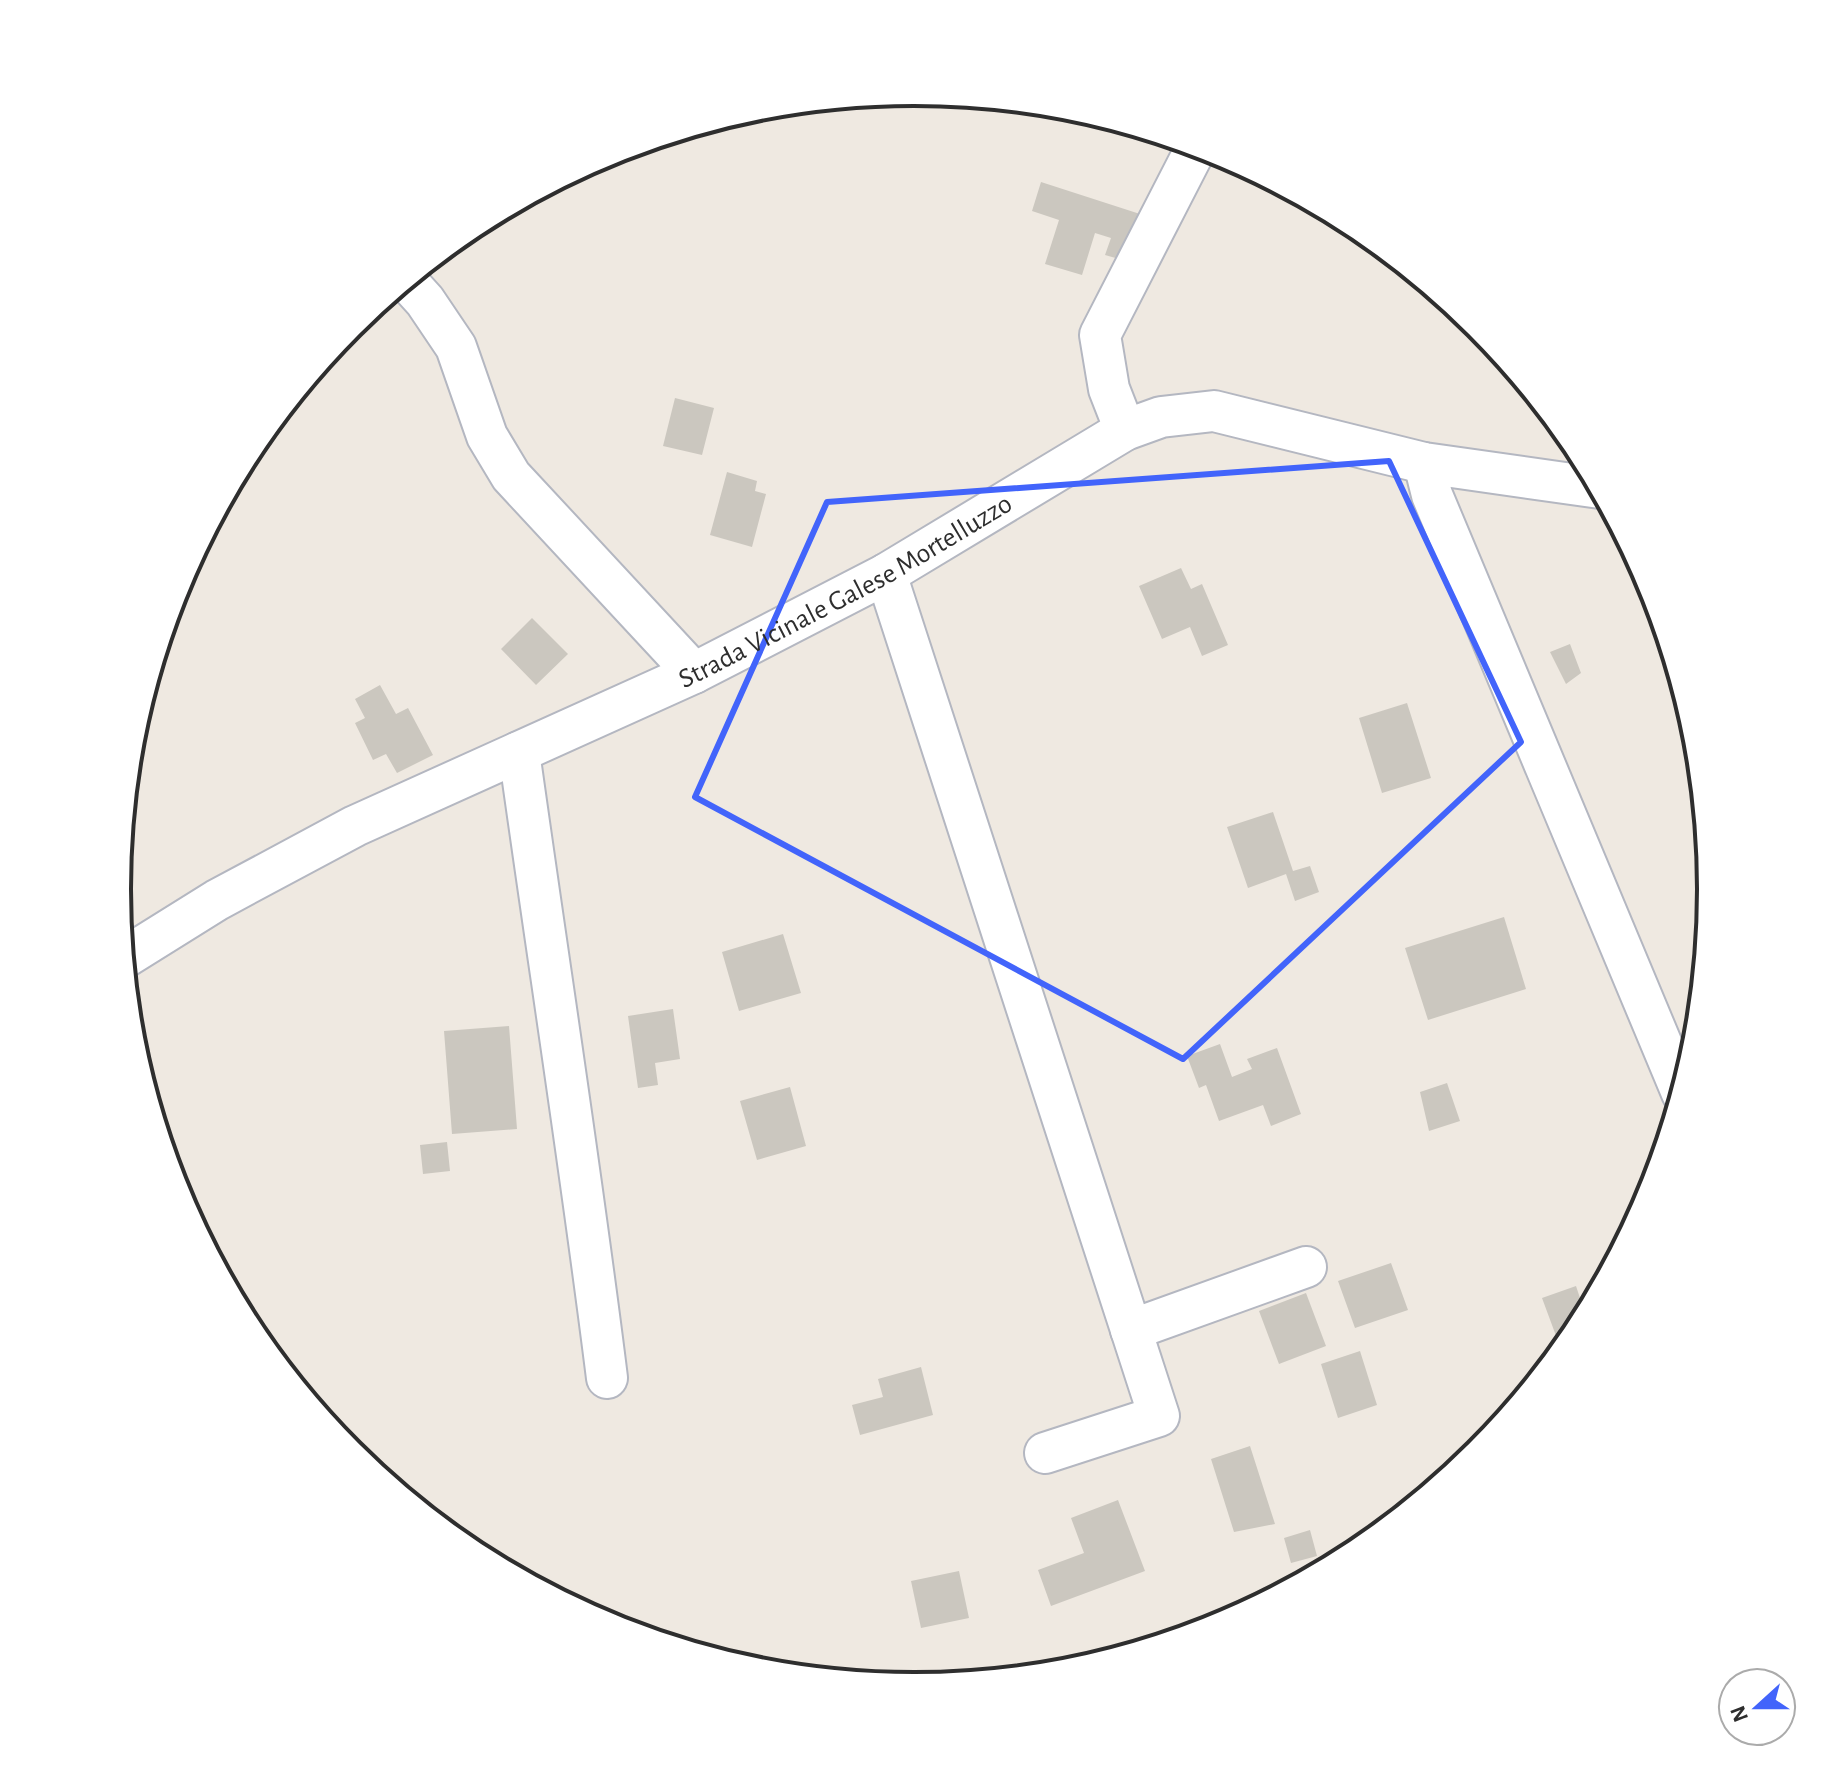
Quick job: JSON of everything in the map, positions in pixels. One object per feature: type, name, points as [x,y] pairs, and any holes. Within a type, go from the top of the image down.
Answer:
[{"type":"street","points":[[1125,430],[1109,389],[1100,335],[1191,157]]},
{"type":"street","points":[[413,288],[456,347],[487,436],[511,476],[694,673]]},
{"type":"street","name":"Strada Vicinale Galese Mortelluzzo","points":[[134,952],[217,900],[342,834],[694,673],[886,574],[1125,430],[1161,417],[1214,411],[1424,463],[1586,486]]},
{"type":"street","points":[[1424,463],[1432,495],[1675,1076]]},
{"type":"street","points":[[886,574],[1159,1416],[1045,1453]]},
{"type":"street","points":[[519,752],[607,1378]]},
{"type":"street","points":[[1131,1330],[1306,1267]]},
{"type":"highlighted area","points":[[1389,461],[1521,742],[1183,1059],[695,797],[827,502]]},
{"type":"building","points":[[1041,182],[1140,214],[1126,261],[1105,255],[1111,238],[1095,233],[1082,275],[1045,264],[1059,220],[1032,211]]},
{"type":"building","points":[[675,398],[714,408],[702,455],[663,446]]},
{"type":"building","points":[[727,472],[757,481],[755,491],[766,494],[752,547],[710,535]]},
{"type":"building","points":[[1181,568],[1191,589],[1202,584],[1228,645],[1202,656],[1190,627],[1162,639],[1139,586]]},
{"type":"building","points":[[532,618],[568,654],[536,685],[501,649]]},
{"type":"building","points":[[1570,644],[1581,673],[1566,684],[1550,652]]},
{"type":"building","points":[[380,685],[396,714],[408,708],[433,755],[397,773],[386,754],[373,760],[355,723],[365,718],[355,699]]},
{"type":"building","points":[[1407,703],[1431,778],[1382,793],[1359,718]]},
{"type":"building","points":[[1273,812],[1293,871],[1310,866],[1319,892],[1295,901],[1286,874],[1248,888],[1227,827]]},
{"type":"building","points":[[1504,917],[1526,989],[1428,1020],[1405,948]]},
{"type":"building","points":[[783,934],[801,993],[739,1011],[722,952]]},
{"type":"building","points":[[673,1009],[680,1059],[655,1063],[658,1085],[638,1088],[628,1016]]},
{"type":"building","points":[[509,1026],[517,1129],[452,1134],[444,1031]]},
{"type":"building","points":[[1220,1044],[1232,1077],[1252,1069],[1247,1059],[1277,1048],[1301,1114],[1271,1126],[1263,1105],[1219,1121],[1206,1085],[1199,1088],[1187,1056]]},
{"type":"building","points":[[1447,1083],[1460,1121],[1429,1131],[1420,1092]]},
{"type":"building","points":[[790,1087],[806,1146],[757,1160],[740,1101]]},
{"type":"building","points":[[447,1142],[450,1171],[423,1174],[420,1145]]},
{"type":"building","points":[[1391,1263],[1408,1310],[1355,1328],[1338,1281]]},
{"type":"building","points":[[1576,1286],[1581,1301],[1557,1338],[1542,1298]]},
{"type":"building","points":[[1306,1293],[1326,1346],[1279,1364],[1259,1311]]},
{"type":"building","points":[[1360,1351],[1377,1405],[1338,1418],[1321,1364]]},
{"type":"building","points":[[921,1367],[933,1415],[860,1435],[852,1405],[883,1397],[878,1379]]},
{"type":"building","points":[[1250,1446],[1275,1524],[1234,1532],[1211,1459]]},
{"type":"building","points":[[1118,1500],[1145,1571],[1051,1606],[1038,1570],[1084,1553],[1071,1518]]},
{"type":"building","points":[[1310,1530],[1317,1556],[1291,1563],[1284,1538]]},
{"type":"building","points":[[959,1571],[969,1618],[921,1628],[911,1581]]}]
